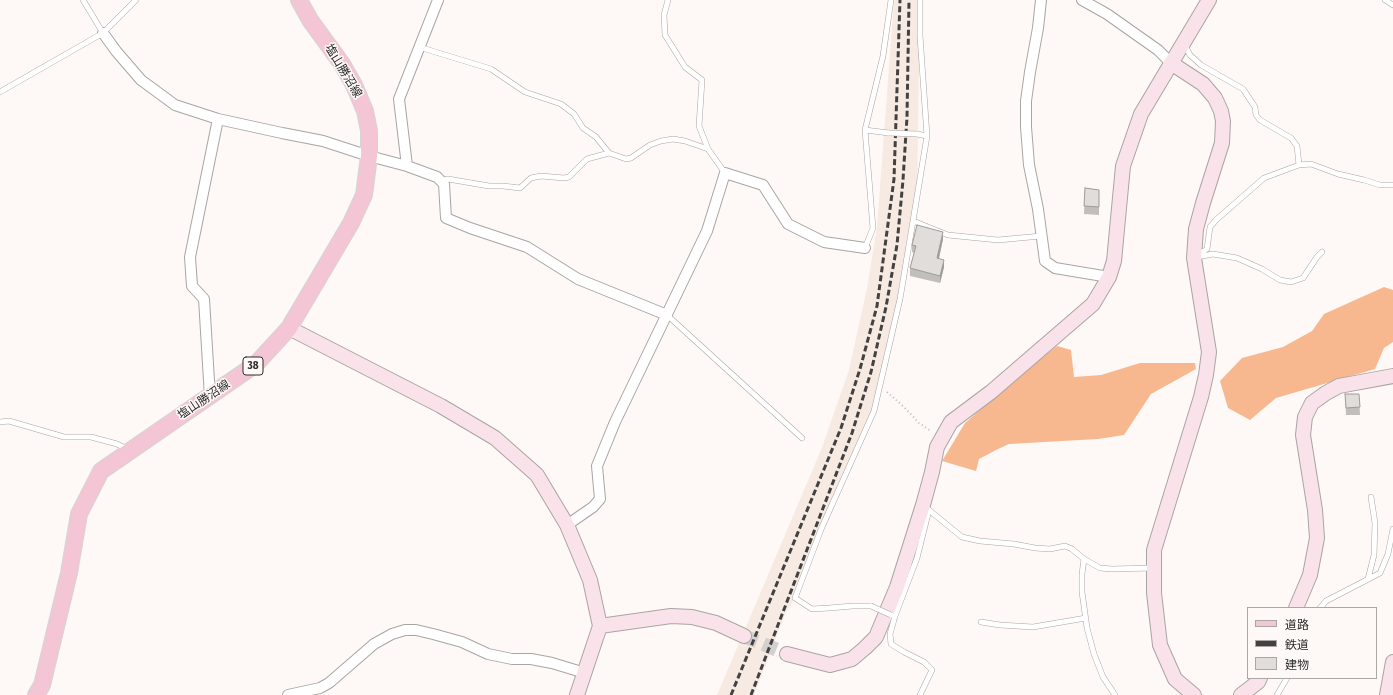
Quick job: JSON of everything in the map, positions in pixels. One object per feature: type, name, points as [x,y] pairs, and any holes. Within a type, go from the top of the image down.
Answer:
[{"type":"main road","name":"塩山勝沼線","points":[[36,695],[42,685],[69,572],[79,514],[101,471],[256,364],[289,328],[352,223],[364,195],[369,156],[369,131],[365,111],[354,85],[342,64],[310,20],[299,0]]},
{"type":"street","points":[[407,166],[399,99],[438,0]]},
{"type":"street","points":[[1041,0],[1038,28],[1028,86],[1026,128],[1029,165],[1038,209],[1045,261],[1055,268],[1108,277]]},
{"type":"street","points":[[1082,0],[1113,18],[1158,50],[1171,63],[1203,84],[1215,98],[1221,111],[1223,121],[1222,143],[1196,229],[1194,258],[1209,352],[1206,375],[1201,397],[1154,550],[1154,593],[1160,645],[1175,679],[1194,695]]},
{"type":"street","points":[[787,654],[830,665],[852,659],[876,637],[897,587],[926,508],[937,447],[951,422],[991,392],[1093,304],[1108,277],[1114,261],[1123,166],[1141,114],[1209,0]]},
{"type":"street","points":[[103,32],[116,51],[141,80],[174,105],[218,119],[282,134],[323,140],[369,156],[407,166],[437,177],[444,184],[446,218],[470,228],[527,247],[578,279],[667,315]]},
{"type":"street","points":[[210,397],[204,299],[192,286],[190,257],[218,119]]},
{"type":"street","points":[[567,526],[593,507],[600,499],[597,466],[615,422],[707,231],[725,173],[763,185],[788,224],[824,242],[865,248]]},
{"type":"street","points":[[289,328],[441,406],[495,438],[536,475],[567,526],[590,580],[600,626],[577,695]]},
{"type":"street","points":[[1296,607],[1310,575],[1317,538],[1315,510],[1303,436],[1305,417],[1312,403],[1339,386],[1393,376]]},
{"type":"street","points":[[600,626],[671,616],[692,617],[716,623],[744,636]]},
{"type":"street","points":[[288,695],[320,688],[330,683],[374,644],[392,634],[405,630],[416,630],[462,642],[488,654],[506,658],[531,659],[585,673]]},
{"type":"street","points":[[1387,695],[1393,662]]},
{"type":"street","points":[[1241,695],[1258,682],[1260,679]]},
{"type":"lane","points":[[83,0],[84,4],[103,32]]},
{"type":"lane","points":[[0,92],[103,32],[136,0]]},
{"type":"lane","points":[[668,0],[664,15],[665,35],[685,67],[702,80],[699,126],[708,148],[725,173]]},
{"type":"lane","points":[[865,248],[873,228],[865,130],[883,56],[891,0]]},
{"type":"lane","points":[[893,615],[871,606],[812,609],[795,598],[822,527],[874,411],[900,299],[928,136],[920,36],[920,0]]},
{"type":"lane","points":[[1385,0],[1393,5]]},
{"type":"lane","points":[[1184,42],[1190,55],[1201,65],[1243,89],[1255,107],[1256,115],[1260,120],[1291,138],[1297,146],[1299,165]]},
{"type":"lane","points":[[419,47],[491,69],[525,92],[561,104],[574,114],[583,128],[596,137],[609,153],[626,159],[631,158],[650,145],[673,139],[685,140],[708,148]]},
{"type":"lane","points":[[865,130],[928,136]]},
{"type":"lane","points":[[442,181],[448,179],[489,186],[520,188],[531,178],[541,176],[569,177],[587,159],[609,153]]},
{"type":"lane","points":[[1194,258],[1206,249],[1210,227],[1264,178],[1299,165],[1311,164],[1338,174],[1380,185],[1393,184]]},
{"type":"lane","points":[[913,221],[948,235],[998,240],[1041,236]]},
{"type":"lane","points":[[1194,258],[1213,254],[1237,258],[1262,269],[1280,280],[1291,282],[1303,278],[1322,252]]},
{"type":"lane","points":[[667,315],[802,438]]},
{"type":"lane","points":[[0,422],[9,422],[64,437],[90,437],[117,444],[130,450]]},
{"type":"lane","points":[[1368,579],[1374,555],[1375,523],[1371,497]]},
{"type":"lane","points":[[920,695],[932,670],[924,662],[891,644],[890,634],[893,615],[917,558],[926,508],[962,537],[1035,548],[1050,549],[1065,546],[1100,568],[1154,568]]},
{"type":"lane","points":[[1321,607],[1326,601],[1380,573],[1388,554],[1393,529]]},
{"type":"lane","points":[[1084,559],[1082,592],[1094,654],[1103,677],[1115,695]]},
{"type":"lane","points":[[980,622],[1033,627],[1086,618]]},
{"type":"lane","points":[[1277,695],[1281,691],[1287,679]]},
{"type":"path","points":[[880,386],[904,407],[919,423],[942,439]]},
{"type":"shaded area","points":[[894,0],[920,0],[917,198],[907,258],[874,411],[842,482],[795,598],[786,612],[754,695],[717,695],[821,450],[849,370],[867,288],[877,227]]},
{"type":"shaded area","points":[[1384,287],[1393,290],[1393,342],[1384,348],[1375,369],[1276,398],[1250,420],[1228,408],[1220,381],[1242,358],[1283,347],[1312,331],[1324,314]]},
{"type":"shaded area","points":[[1057,346],[1071,350],[1074,377],[1101,375],[1140,363],[1195,363],[1196,369],[1151,394],[1124,435],[1098,439],[1009,444],[979,459],[976,471],[942,461],[965,423],[1031,366]]},
{"type":"building","points":[[1085,188],[1099,190],[1099,207],[1084,206]]},
{"type":"building","points":[[917,225],[943,232],[937,258],[944,260],[940,276],[910,268],[916,246],[912,245]]},
{"type":"building","points":[[1345,394],[1359,394],[1360,407],[1346,408]]},
{"type":"tunnel","points":[[744,636],[787,654]]},
{"type":"railway","points":[[731,695],[841,428],[860,369],[877,306],[894,179],[900,0]]},
{"type":"railway","points":[[751,695],[852,433],[871,372],[886,307],[897,245],[903,180],[907,117],[909,0]]}]
